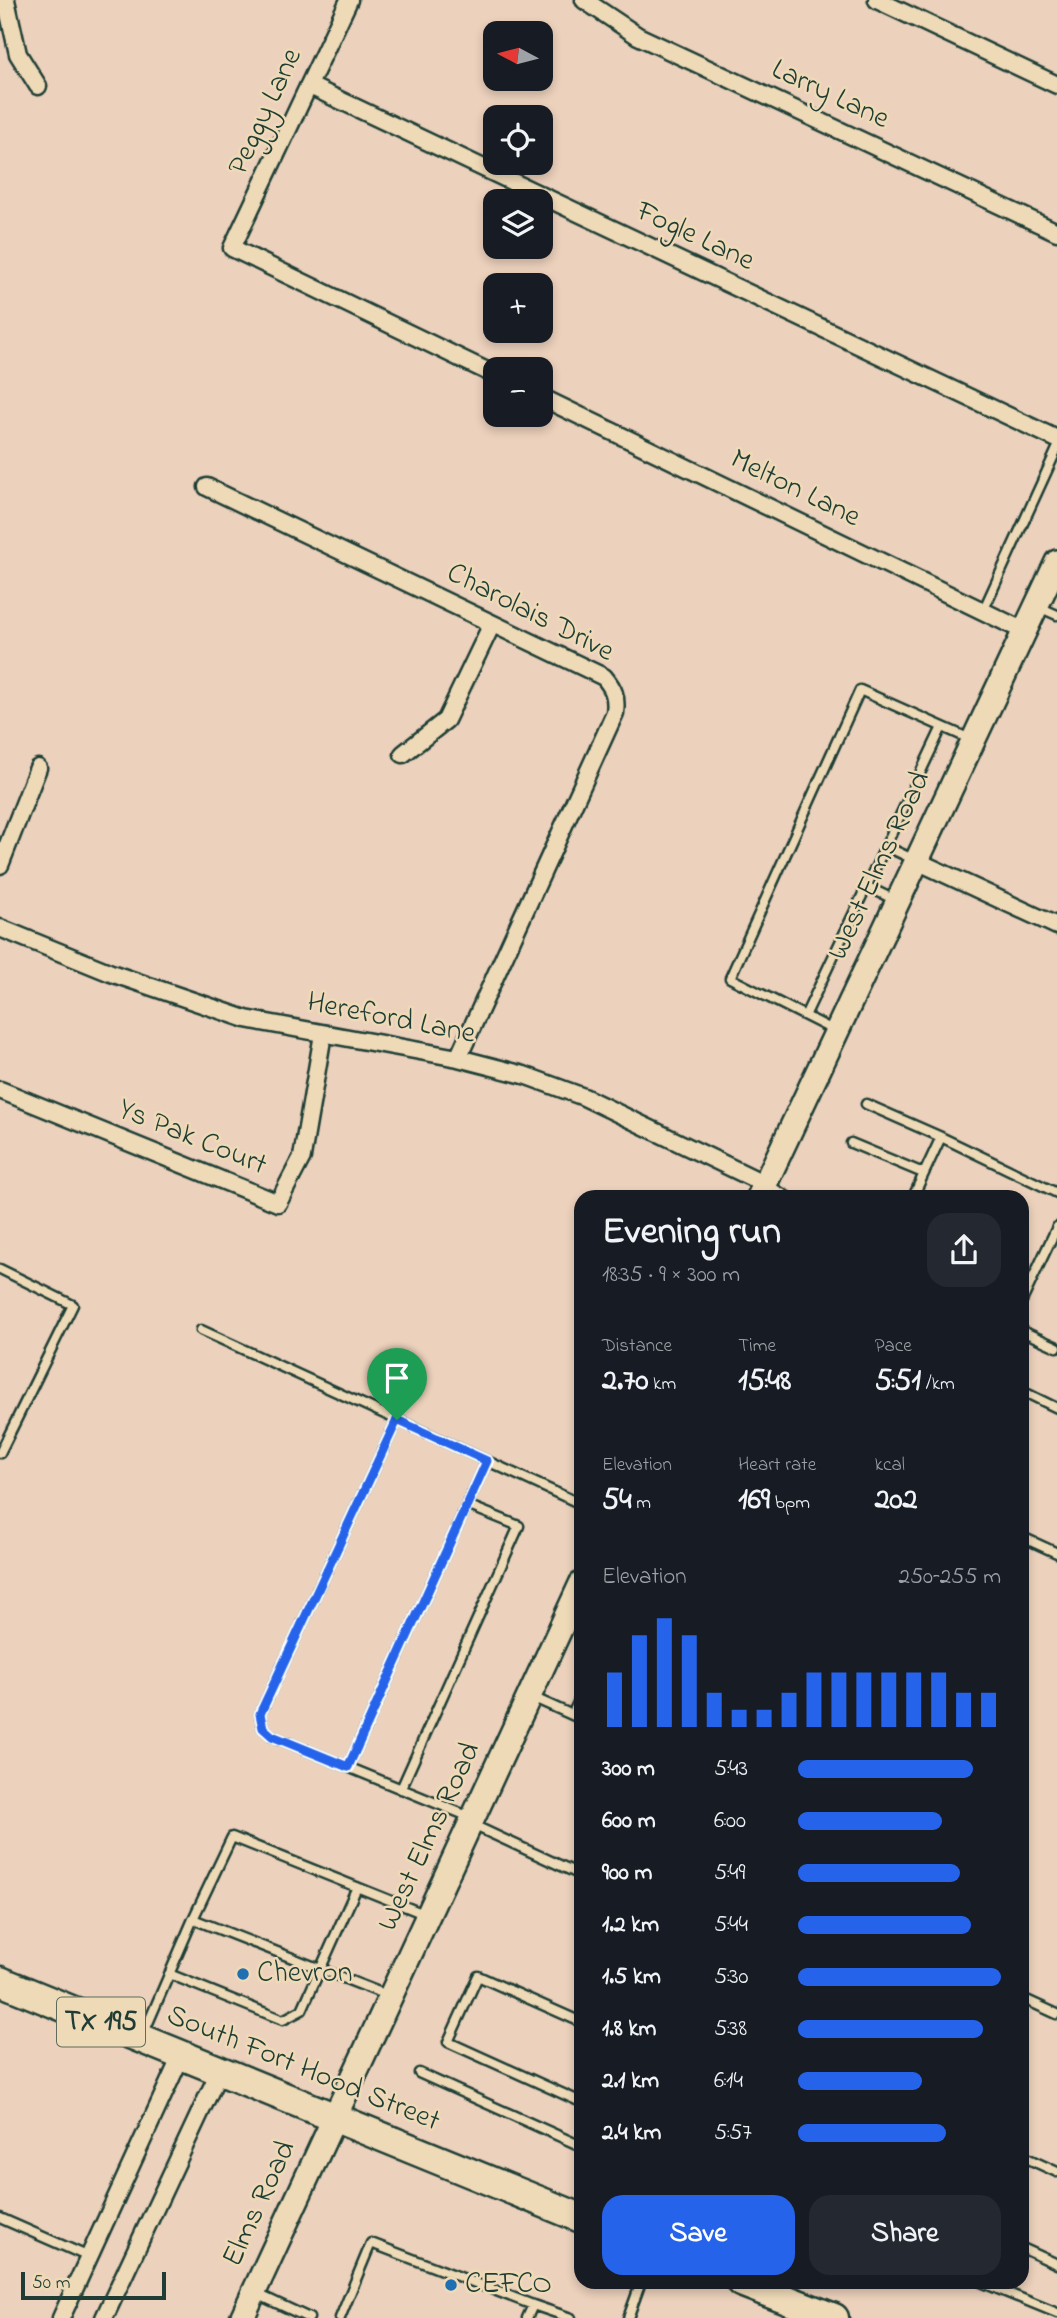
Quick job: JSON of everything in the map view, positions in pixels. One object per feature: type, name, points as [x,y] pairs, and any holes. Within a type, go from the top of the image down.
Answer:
[{"type":"highway","name":"South Fort Hood Street","points":[[0,1981],[574,2215]]},
{"type":"highway","points":[[759,2289],[834,2318]]},
{"type":"main road","name":"West Elms Road","points":[[762,1190],[1024,631],[1047,610],[1057,562]]},
{"type":"main road","name":"West Elms Road","points":[[335,2118],[574,1599]]},
{"type":"main road","name":"Elms Road","points":[[242,2318],[335,2118]]},
{"type":"street","points":[[6,0],[18,54],[38,86]]},
{"type":"street","name":"Peggy Lane","points":[[349,0],[232,248],[483,369]]},
{"type":"street","name":"Larry Lane","points":[[584,0],[638,36],[1057,232]]},
{"type":"street","points":[[877,0],[1057,85]]},
{"type":"street","name":"Fogle Lane","points":[[310,86],[1057,439]]},
{"type":"street","name":"Melton Lane","points":[[553,403],[1024,631]]},
{"type":"street","name":"Charolais Drive","points":[[207,487],[604,677],[614,688],[617,700],[615,713],[458,1058]]},
{"type":"street","points":[[403,754],[446,720],[492,624]]},
{"type":"street","points":[[0,865],[38,768]]},
{"type":"street","points":[[917,861],[1057,926]]},
{"type":"street","name":"Hereford Lane","points":[[0,928],[246,1019],[458,1058],[524,1075],[584,1097],[762,1190]]},
{"type":"street","name":"Ys Pak Court","points":[[0,1090],[278,1203],[302,1157],[323,1034]]},
{"type":"street","points":[[61,2318],[182,2054]]},
{"type":"street","points":[[104,2318],[220,2070]]},
{"type":"lane","points":[[983,611],[1057,449]]},
{"type":"lane","points":[[838,1032],[730,978],[860,690],[973,741]]},
{"type":"lane","points":[[805,1016],[942,727]]},
{"type":"lane","points":[[885,846],[917,861]]},
{"type":"lane","points":[[866,887],[898,901]]},
{"type":"lane","points":[[866,1104],[1057,1193]]},
{"type":"lane","points":[[916,1190],[941,1137]]},
{"type":"lane","points":[[851,1143],[923,1173]]},
{"type":"lane","points":[[1029,1277],[1057,1227]]},
{"type":"lane","points":[[0,1269],[73,1305],[0,1453]]},
{"type":"lane","points":[[201,1330],[574,1501]]},
{"type":"lane","points":[[1029,1334],[1057,1347]]},
{"type":"lane","points":[[1029,1394],[1057,1408]]},
{"type":"lane","points":[[397,1420],[260,1714],[263,1728],[272,1736],[401,1789],[574,1872]]},
{"type":"lane","points":[[348,1767],[487,1461]]},
{"type":"lane","points":[[401,1789],[519,1526],[467,1505]]},
{"type":"lane","points":[[1029,1540],[1057,1553]]},
{"type":"lane","points":[[529,1696],[572,1715],[574,1711]]},
{"type":"lane","points":[[141,2038],[192,1919],[232,1837],[428,1916]]},
{"type":"lane","points":[[169,1975],[283,2020],[302,2010],[357,1887]]},
{"type":"lane","points":[[192,1919],[391,1996]]},
{"type":"lane","points":[[574,2019],[478,1976],[448,2042],[574,2099]]},
{"type":"lane","points":[[1029,2001],[1057,2014]]},
{"type":"lane","points":[[419,2073],[574,2143]]},
{"type":"lane","points":[[1029,2159],[1057,2172]]},
{"type":"lane","points":[[0,2218],[89,2257]]},
{"type":"lane","points":[[340,2318],[371,2243],[571,2318]]},
{"type":"lane","points":[[1029,2251],[1057,2264]]},
{"type":"lane","points":[[628,2318],[638,2289]]},
{"type":"lane","points":[[998,2289],[1057,2313]]},
{"type":"lane","points":[[254,2292],[309,2318]]},
{"type":"lane","points":[[527,2318],[533,2305]]},
{"type":"place","name":"Chevron","points":[[243,1974]]},
{"type":"place","name":"CEFCO","points":[[451,2285]]},
{"type":"route","points":[[397,1420],[487,1461],[348,1767],[272,1736],[263,1728],[260,1714],[397,1420]]}]
